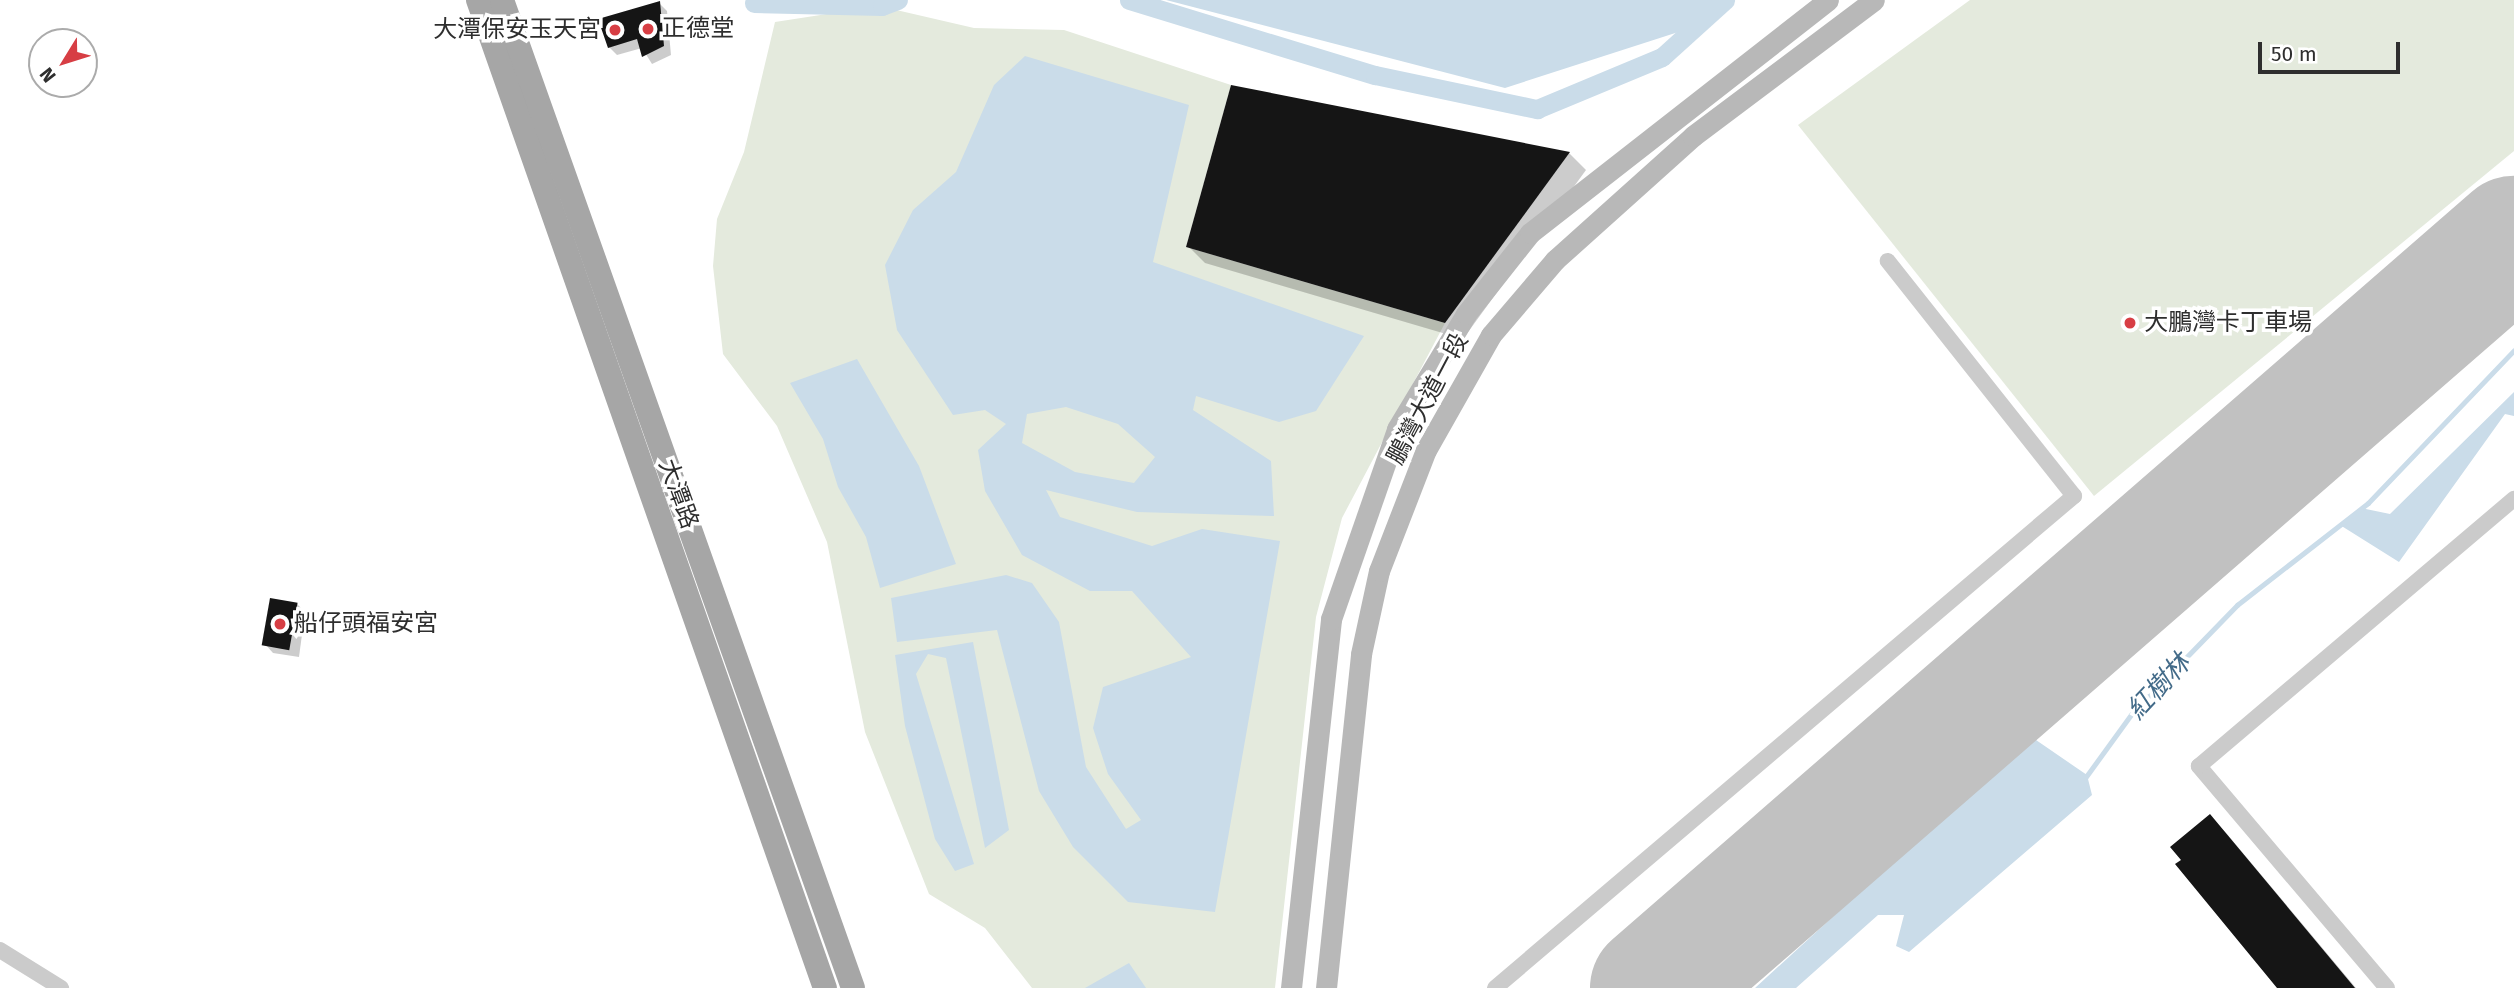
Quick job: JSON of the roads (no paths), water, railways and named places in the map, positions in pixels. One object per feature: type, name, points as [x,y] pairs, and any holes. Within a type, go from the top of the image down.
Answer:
[{"type":"main road","name":"大潭路","points":[[478,0],[825,988]]},
{"type":"main road","name":"大潭路","points":[[502,0],[853,988]]},
{"type":"street","name":"鵬灣大道一段","points":[[1291,988],[1331,619],[1398,429],[1466,314],[1530,233],[1828,0]]},
{"type":"street","name":"鵬灣大道一段","points":[[1326,988],[1362,654],[1379,571],[1426,450],[1491,335],[1555,260],[1693,136],[1874,0]]},
{"type":"street","points":[[1494,988],[2074,496],[1888,261]]},
{"type":"street","points":[[2387,988],[2199,766],[2514,499]]},
{"type":"street","points":[[0,950],[61,988]]},
{"type":"water","points":[[1166,0],[1731,0],[1697,26],[1505,88]]},
{"type":"water","points":[[1025,56],[1189,105],[1153,262],[1364,336],[1316,411],[1279,422],[1196,396],[1193,410],[1271,461],[1274,516],[1137,512],[1046,490],[1060,517],[1152,546],[1202,529],[1280,541],[1215,912],[1128,902],[1073,847],[1039,791],[997,630],[897,642],[891,598],[1006,575],[1032,583],[1059,622],[1086,767],[1126,829],[1141,820],[1108,774],[1093,728],[1103,687],[1191,657],[1132,591],[1090,591],[1022,555],[985,491],[978,450],[1006,424],[985,410],[953,415],[897,330],[885,265],[913,210],[956,172],[994,85]],"holes":[[[1066,407],[1118,424],[1155,457],[1134,483],[1075,472],[1022,443],[1027,414]]]},
{"type":"water","points":[[857,359],[919,466],[956,564],[880,588],[866,537],[838,487],[823,439],[790,383]]},
{"type":"water","points":[[2514,392],[2514,416],[2505,414],[2399,562],[2340,525],[2361,508],[2390,514]]},
{"type":"water","points":[[973,642],[1009,830],[985,848],[946,658],[928,654],[916,674],[974,864],[955,871],[935,839],[905,726],[895,655]]},
{"type":"water","points":[[2030,736],[2087,775],[2092,795],[1909,952],[1896,946],[1904,915],[1878,915],[1796,988],[1755,988]]},
{"type":"water","points":[[1129,963],[1146,988],[1085,988]]},
{"type":"waterway","points":[[754,3],[882,6],[898,0]]},
{"type":"waterway","points":[[1129,0],[1375,75],[1537,109],[1662,57],[1725,0]]},
{"type":"waterway","name":"紅樹林","points":[[2085,778],[2132,713],[2237,605],[2368,503],[2514,350]]},
{"type":"place","name":"正德堂","points":[[648,29]]},
{"type":"place","name":"大潭保安玉天宮","points":[[615,30]]},
{"type":"place","name":"大鵬灣卡丁車場","points":[[2130,323]]},
{"type":"place","name":"船仔頭福安宮","points":[[280,624]]}]
